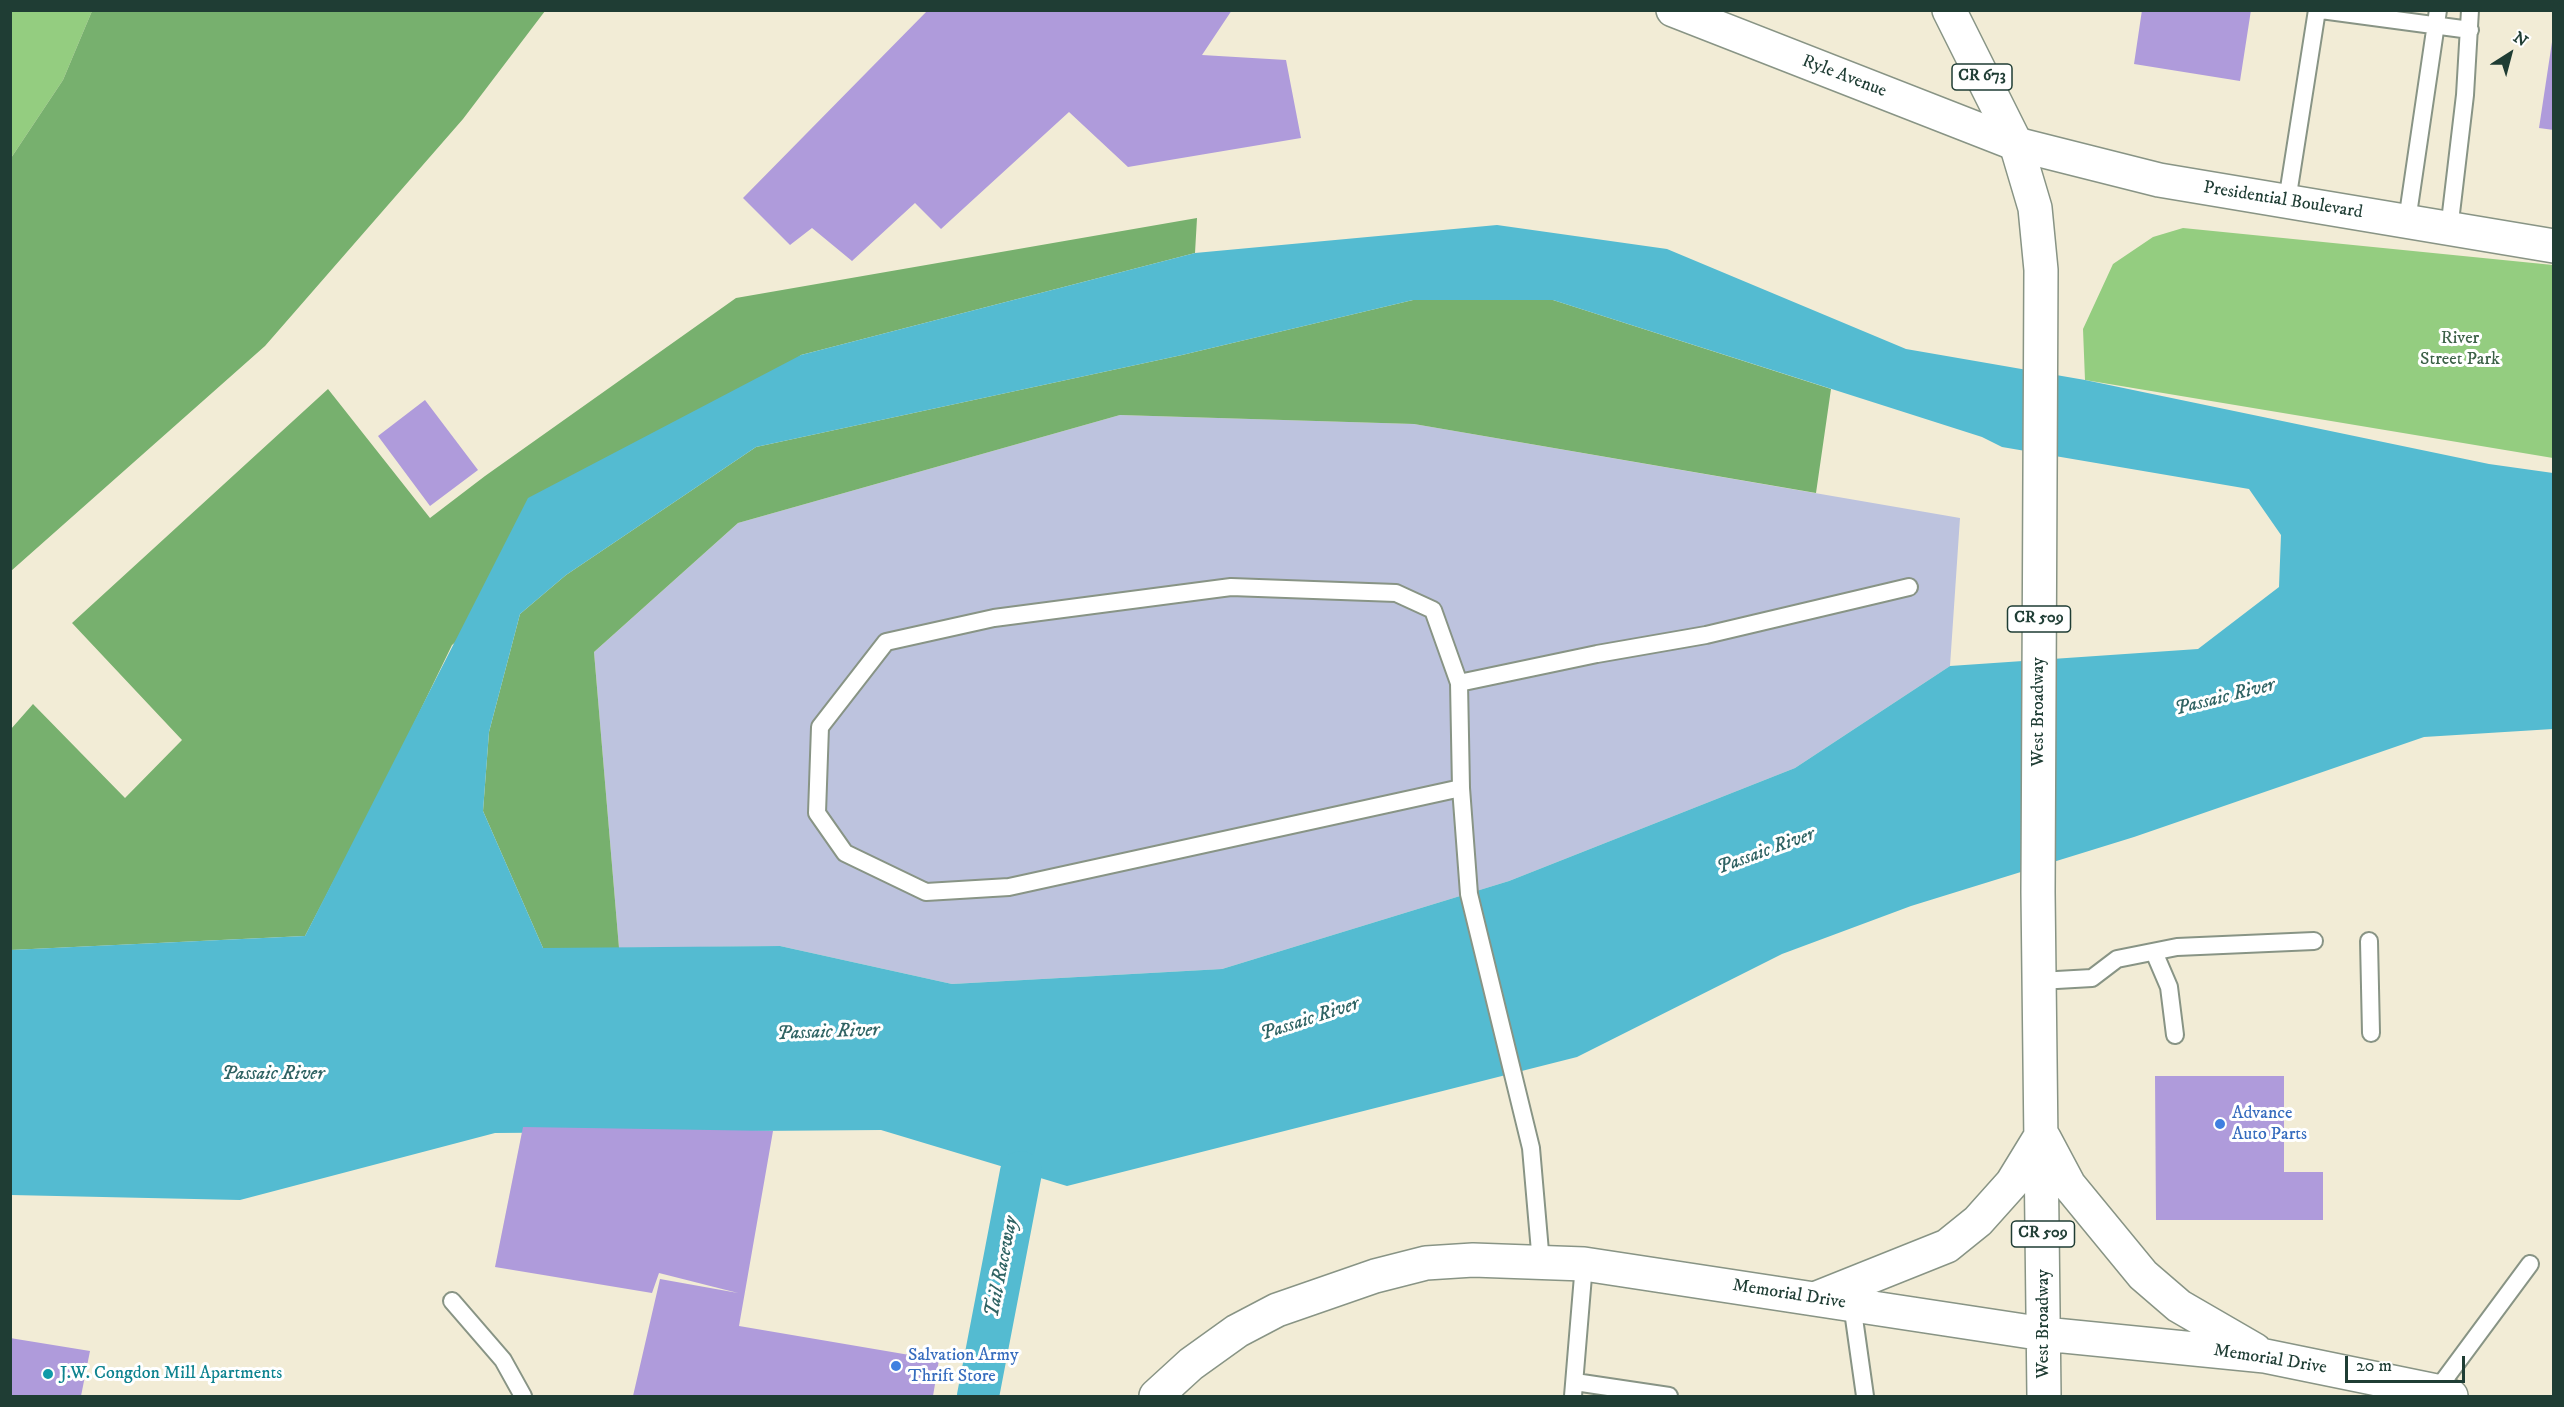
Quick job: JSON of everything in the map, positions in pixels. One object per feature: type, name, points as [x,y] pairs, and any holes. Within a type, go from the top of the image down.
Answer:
[{"type":"main road","name":"Ryle Avenue","points":[[1673,10],[2016,144]]},
{"type":"main road","name":"West Broadway","points":[[1948,10],[2016,144],[2035,208],[2041,270],[2038,892],[2044,1396]]},
{"type":"main road","name":"Presidential Boulevard","points":[[2016,144],[2158,180],[2553,246]]},
{"type":"main road","points":[[1816,1298],[1947,1246],[1978,1221],[2012,1183],[2042,1134],[2070,1185],[2143,1275],[2179,1306],[2265,1356]]},
{"type":"main road","name":"Memorial Drive","points":[[1156,1396],[1191,1364],[1237,1331],[1277,1310],[1333,1289],[1426,1263],[1473,1260],[1584,1264],[2044,1334],[2265,1356],[2444,1394]]},
{"type":"lane","points":[[2287,201],[2319,10],[2436,18],[2470,30]]},
{"type":"lane","points":[[2449,230],[2470,30],[2470,10]]},
{"type":"lane","points":[[2407,221],[2436,18]]},
{"type":"lane","points":[[1461,788],[1009,887],[926,892],[845,853],[817,813],[820,727],[886,642],[994,618],[1231,587],[1396,593],[1433,610],[1459,683],[1461,788],[1469,894],[1531,1148],[1541,1263]]},
{"type":"lane","points":[[1459,683],[1597,654],[1706,635],[1908,587]]},
{"type":"lane","points":[[2039,981],[2092,978],[2117,959],[2177,947],[2314,940]]},
{"type":"lane","points":[[2368,940],[2371,1033]]},
{"type":"lane","points":[[2154,952],[2169,987],[2175,1035]]},
{"type":"lane","points":[[1584,1264],[1574,1389],[1669,1396]]},
{"type":"lane","points":[[2444,1394],[2530,1264]]},
{"type":"lane","points":[[452,1301],[503,1360],[523,1396]]},
{"type":"lane","points":[[1852,1304],[1864,1396]]},
{"type":"shaded area","points":[[1120,415],[1414,424],[1960,518],[1950,666],[1795,768],[1509,881],[1222,969],[952,984],[780,946],[619,948],[594,652],[738,523]]},
{"type":"green space","points":[[11,11],[92,11],[63,80],[11,158]]},
{"type":"green space","points":[[92,11],[545,11],[463,119],[265,346],[11,571],[11,158],[63,80]]},
{"type":"green space","points":[[1197,218],[1195,253],[801,355],[452,645],[390,773],[305,936],[11,950],[11,729],[33,704],[125,798],[182,740],[72,623],[328,389],[430,518],[485,476],[736,298]]},
{"type":"green space","name":"River Street Park","points":[[2183,228],[2553,265],[2553,458],[2085,380],[2083,329],[2113,264],[2153,237]]},
{"type":"green space","points":[[1413,300],[1553,300],[1831,389],[1816,493],[1414,424],[1120,415],[738,523],[594,652],[619,948],[543,948],[483,811],[489,732],[520,614],[566,575],[756,447],[1182,355]]},
{"type":"water","name":"Passaic River","points":[[1497,225],[1667,249],[1906,349],[2085,380],[2489,464],[2553,473],[2553,729],[2424,737],[2134,837],[1911,906],[1782,954],[1577,1057],[1067,1186],[881,1130],[495,1133],[240,1200],[11,1195],[10,950],[305,936],[528,498],[801,355],[1195,253]],"holes":[[[1413,300],[1553,300],[1982,437],[2002,447],[2249,489],[2281,535],[2279,587],[2198,649],[1950,666],[1795,768],[1509,881],[1222,969],[952,984],[780,946],[543,948],[483,811],[489,732],[520,614],[566,575],[756,447],[1182,355]]]},
{"type":"building","points":[[928,10],[1232,10],[1202,55],[1286,60],[1301,138],[1128,167],[1069,112],[941,229],[915,203],[852,261],[812,228],[790,245],[743,198]]},
{"type":"building","points":[[2142,10],[2251,10],[2240,81],[2134,64]]},
{"type":"building","points":[[2552,42],[2554,42],[2554,130],[2539,128]]},
{"type":"building","points":[[425,400],[478,470],[430,506],[378,436]]},
{"type":"building","name":"Advance Auto Parts","points":[[2155,1076],[2284,1076],[2284,1172],[2323,1172],[2323,1220],[2156,1220]]},
{"type":"building","points":[[523,1127],[773,1131],[739,1326],[939,1360],[933,1396],[633,1396],[660,1279],[738,1293],[659,1273],[652,1293],[495,1267]]},
{"type":"building","name":"J.W. Congdon Mill Apartments","points":[[10,1338],[90,1351],[81,1396],[10,1396]]},
{"type":"waterway","name":"Tail Raceway","points":[[978,1396],[1021,1172]]},
{"type":"place","name":"Advance Auto Parts","points":[[2220,1124]]},
{"type":"place","name":"Salvation Army Thrift Store","points":[[896,1366]]},
{"type":"place","name":"J.W. Congdon Mill Apartments","points":[[48,1374]]}]
